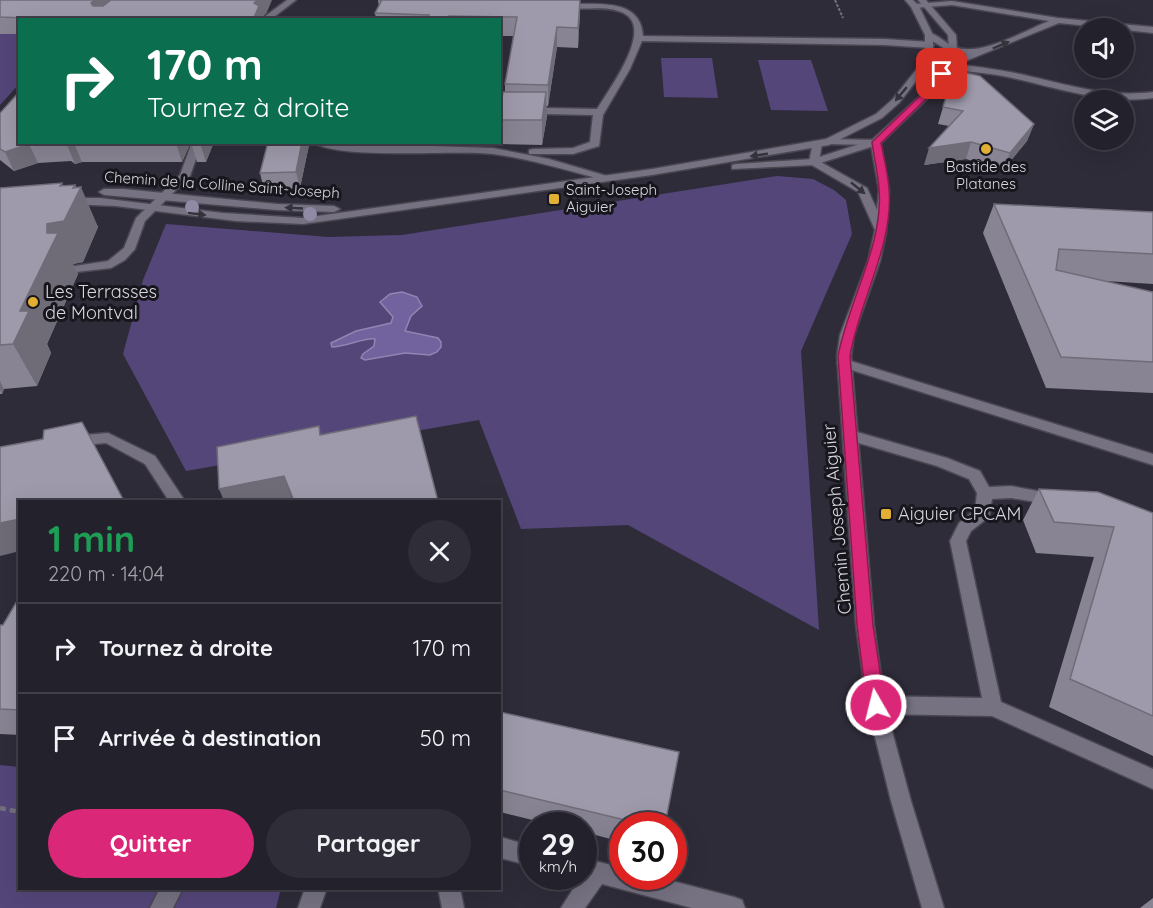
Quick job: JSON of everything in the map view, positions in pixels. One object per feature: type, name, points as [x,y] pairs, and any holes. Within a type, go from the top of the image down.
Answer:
[{"type":"street","points":[[267,18],[292,0]]},
{"type":"street","points":[[959,0],[989,9]]},
{"type":"street","points":[[918,2],[952,3],[1058,20],[1153,30]]},
{"type":"street","points":[[918,2],[930,40]]},
{"type":"street","points":[[918,2],[952,35],[953,50]]},
{"type":"street","points":[[324,144],[339,148],[568,153],[586,149],[595,144],[600,112],[626,69],[639,38],[637,18],[633,12],[625,8],[574,6]]},
{"type":"street","points":[[946,66],[1058,20]]},
{"type":"street","points":[[639,38],[885,42],[930,40],[953,50],[981,53]]},
{"type":"street","name":"Chemin de la Colline Saint-Joseph","points":[[395,208],[277,207],[123,192],[58,198],[116,201],[268,221],[303,221],[652,172],[829,142],[879,116],[896,101],[920,71],[929,53],[930,40]]},
{"type":"street","name":"Chemin de la Colline Saint-Joseph","points":[[652,172],[814,162],[876,142],[923,98],[946,66],[953,50]]},
{"type":"street","points":[[946,66],[1002,73],[1107,99],[1135,99],[1153,95]]},
{"type":"street","points":[[501,110],[600,112]]},
{"type":"street","points":[[829,142],[876,142]]},
{"type":"street","name":"Chemin Joseph Aiguier","points":[[876,142],[884,190],[880,232],[874,261],[848,335],[844,363],[865,625],[876,705],[898,791],[933,908]]},
{"type":"street","points":[[72,270],[111,264],[129,249],[140,220],[185,176],[196,144]]},
{"type":"street","points":[[817,144],[814,162],[863,190],[880,232]]},
{"type":"street","points":[[493,151],[549,162],[609,178]]},
{"type":"street","points":[[844,363],[1153,460]]},
{"type":"street","points":[[850,435],[942,462],[975,475],[985,493],[983,513],[965,527],[958,541],[993,707]]},
{"type":"street","points":[[60,442],[108,438],[150,460],[176,500]]},
{"type":"street","points":[[985,493],[1011,492],[1072,504]]},
{"type":"street","points":[[876,705],[993,707],[1153,779]]},
{"type":"street","points":[[501,848],[519,853]]},
{"type":"street","points":[[597,873],[734,908]]},
{"type":"street","points":[[161,908],[171,890]]},
{"type":"street","points":[[309,908],[315,890]]},
{"type":"street","points":[[449,890],[453,908]]},
{"type":"street","points":[[572,908],[581,890]]},
{"type":"path","points":[[0,808],[18,812]]},
{"type":"shaded area","points":[[0,3],[18,18],[18,85],[0,105]]},
{"type":"shaded area","points":[[661,58],[712,58],[718,98],[664,97]]},
{"type":"shaded area","points":[[758,60],[811,60],[828,111],[771,110]]},
{"type":"shaded area","points":[[777,176],[813,179],[834,190],[846,200],[852,234],[801,351],[819,630],[628,525],[521,529],[479,420],[186,471],[123,354],[143,280],[166,224],[328,237],[402,235]]},
{"type":"shaded area","points":[[402,292],[417,297],[422,306],[411,316],[405,331],[438,338],[441,347],[437,352],[430,355],[405,353],[365,360],[361,358],[374,346],[375,339],[332,347],[331,343],[356,331],[391,323],[393,317],[380,302],[390,294]]},
{"type":"shaded area","points":[[0,765],[18,767],[18,890],[280,890],[276,908],[0,908]]},
{"type":"building","points":[[0,0],[95,0],[91,3],[93,6],[103,6],[111,0],[258,0],[254,3],[259,6],[254,18],[0,17]]},
{"type":"building","points":[[382,0],[580,0],[578,28],[557,27],[548,85],[505,84],[517,17],[428,18],[429,15],[375,13]]},
{"type":"building","points":[[954,70],[980,76],[1034,124],[1010,153],[971,142],[929,148],[963,111],[943,107]]},
{"type":"building","points":[[503,92],[546,92],[542,120],[501,120]]},
{"type":"building","points":[[18,93],[18,144],[29,144],[5,152],[0,149],[0,113]]},
{"type":"building","points":[[267,144],[302,144],[296,172],[260,173]]},
{"type":"building","points":[[62,183],[60,186],[81,187],[64,221],[47,224],[47,233],[58,233],[20,311],[29,311],[13,344],[0,345],[0,188]]},
{"type":"building","points":[[994,204],[1153,212],[1153,254],[1059,249],[1056,270],[1153,292],[1153,362],[1061,357]]},
{"type":"building","points":[[416,416],[438,500],[294,500],[284,476],[219,489],[217,447],[319,426],[320,435]]},
{"type":"building","points":[[82,422],[123,500],[18,500],[18,519],[0,523],[0,447],[43,439],[44,430]]},
{"type":"building","points":[[1039,489],[1098,492],[1153,513],[1153,716],[1070,679],[1114,527],[1054,522]]},
{"type":"building","points":[[18,599],[18,710],[0,709],[0,625],[3,625]]},
{"type":"building","points":[[501,712],[679,752],[667,812],[609,812],[609,816],[501,790]]},
{"type":"place","name":"Bastide des Platanes","points":[[986,149]]},
{"type":"place","name":"Saint-Joseph Aiguier","points":[[554,199]]},
{"type":"place","name":"Les Terrasses de Montval","points":[[33,302]]},
{"type":"place","name":"Aiguier CPCAM","points":[[886,514]]},
{"type":"route","points":[[876,705],[865,625],[844,356],[848,335],[874,261],[880,232],[884,190],[876,142],[923,98],[942,74]]}]
